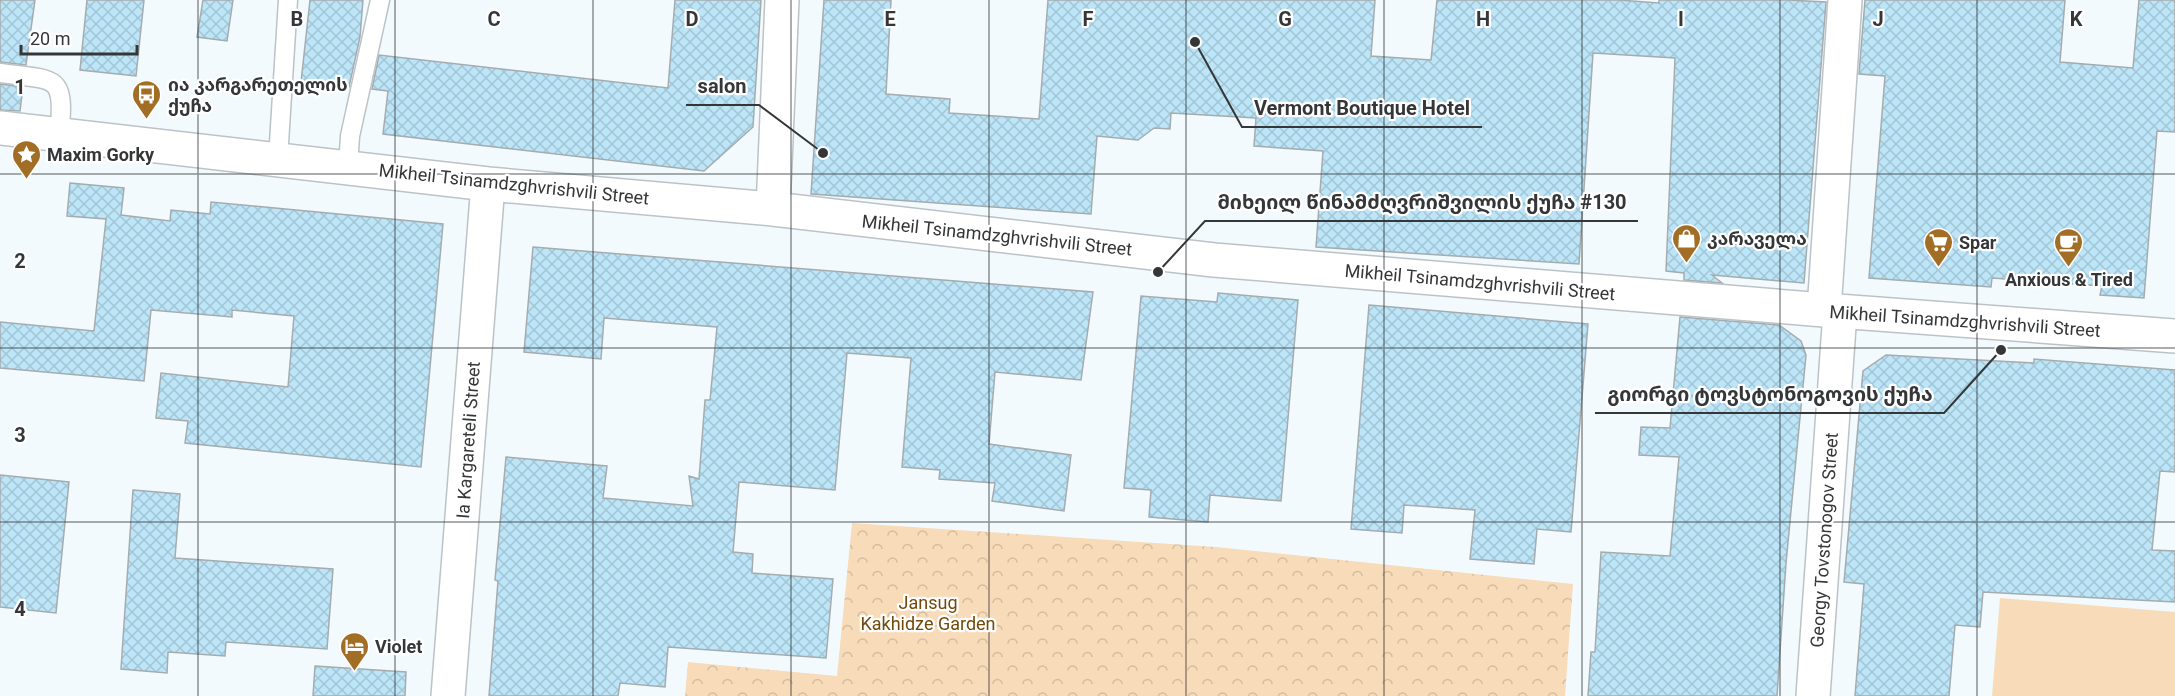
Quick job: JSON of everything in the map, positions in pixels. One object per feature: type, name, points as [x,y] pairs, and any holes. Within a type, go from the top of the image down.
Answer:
[{"type":"street","points":[[773,209],[782,0]]},
{"type":"street","name":"Georgy Tovstonogov Street","points":[[1813,696],[1845,0]]},
{"type":"street","name":"Mikheil Tsinamdzghvrishvili Street","points":[[0,128],[488,184],[773,209],[1214,260],[1832,311],[2175,336]]},
{"type":"street","name":"Ia Kargareteli Street","points":[[448,696],[488,184]]},
{"type":"lane","points":[[278,159],[288,0]]},
{"type":"lane","points":[[348,168],[350,136],[380,0]]},
{"type":"lane","points":[[0,73],[50,80],[60,90],[63,102],[59,135]]},
{"type":"green space","name":"Jansug Kakhidze Garden","points":[[852,523],[1216,547],[1573,584],[1565,696],[685,696],[688,662],[837,676]]},
{"type":"green space","points":[[2000,598],[2175,612],[2175,696],[1992,696]]},
{"type":"building","points":[[0,0],[35,0],[26,65],[0,62]]},
{"type":"building","points":[[87,0],[144,0],[136,76],[80,70]]},
{"type":"building","points":[[203,0],[233,0],[227,41],[197,37]]},
{"type":"building","points":[[310,0],[363,0],[360,37],[349,87],[301,82]]},
{"type":"building","points":[[675,0],[761,0],[753,127],[704,171],[383,134],[388,91],[372,89],[379,55],[668,88]]},
{"type":"building","points":[[824,0],[891,0],[886,94],[950,99],[949,113],[1039,119],[1048,0],[1375,0],[1371,56],[1431,60],[1437,0],[1619,0],[1659,3],[1659,0],[1826,2],[1804,283],[1712,275],[1722,283],[1684,280],[1684,273],[1666,271],[1675,58],[1593,53],[1579,264],[1316,247],[1323,151],[1254,146],[1256,118],[1171,113],[1170,129],[1154,128],[1138,140],[1097,136],[1091,214],[811,194]]},
{"type":"building","points":[[1865,0],[2065,0],[2060,62],[2133,68],[2139,0],[2175,0],[2175,132],[2157,131],[2144,298],[2100,295],[2102,286],[1992,278],[1991,287],[1869,278],[1885,76],[1859,74]]},
{"type":"building","points":[[0,84],[23,87],[20,111],[0,110]]},
{"type":"building","points":[[70,183],[124,188],[121,215],[170,221],[171,210],[210,214],[211,202],[443,224],[421,467],[185,443],[188,421],[156,418],[161,373],[288,387],[294,316],[232,310],[232,317],[151,310],[144,381],[0,368],[0,322],[94,331],[106,219],[67,216]]},
{"type":"building","points":[[533,247],[1093,292],[1081,380],[995,372],[989,444],[1071,455],[1064,511],[992,501],[995,483],[939,479],[940,470],[902,467],[911,358],[847,353],[835,490],[739,482],[733,552],[753,554],[752,573],[833,579],[826,658],[668,647],[665,687],[620,683],[618,696],[489,696],[498,581],[495,580],[506,457],[607,466],[603,498],[693,506],[689,476],[699,479],[705,400],[710,400],[717,327],[604,318],[601,359],[524,352]]},
{"type":"building","points":[[1218,293],[1298,300],[1281,501],[1210,495],[1208,522],[1149,517],[1151,490],[1124,488],[1141,296],[1217,302]]},
{"type":"building","points":[[1369,305],[1588,324],[1571,532],[1537,529],[1534,564],[1470,559],[1475,510],[1404,505],[1402,533],[1351,529]]},
{"type":"building","points":[[1680,317],[1779,325],[1801,341],[1806,355],[1786,563],[1777,696],[1588,696],[1591,652],[1595,652],[1601,552],[1670,556],[1679,457],[1639,455],[1641,427],[1670,428]]},
{"type":"building","points":[[1886,355],[2034,363],[2034,359],[2175,370],[2175,472],[2160,471],[2152,550],[2175,551],[2175,602],[1983,592],[1980,627],[1955,625],[1949,696],[1855,696],[1864,584],[1844,582],[1863,371]]},
{"type":"building","points":[[0,475],[69,482],[56,613],[0,607]]},
{"type":"building","points":[[133,490],[180,494],[175,558],[333,569],[327,649],[226,642],[225,656],[168,652],[167,673],[121,669]]},
{"type":"building","points":[[315,666],[406,672],[405,696],[313,696]]},
{"type":"place","name":"Vermont Boutique Hotel","points":[[1195,42]]},
{"type":"place","name":"ია კარგარეთელის ქუჩა","points":[[147,120]]},
{"type":"place","name":"salon","points":[[823,153]]},
{"type":"place","name":"Maxim Gorky","points":[[26,180]]},
{"type":"place","name":"კარაველა","points":[[1686,264]]},
{"type":"place","name":"Spar","points":[[1938,268]]},
{"type":"place","name":"Anxious & Tired","points":[[2069,268]]},
{"type":"place","name":"მიხეილ წინამძღვრიშვილის ქუჩა #130","points":[[1158,272]]},
{"type":"place","name":"გიორგი ტოვსტონოგოვის ქუჩა","points":[[2001,350]]},
{"type":"place","name":"Violet","points":[[354,672]]}]
